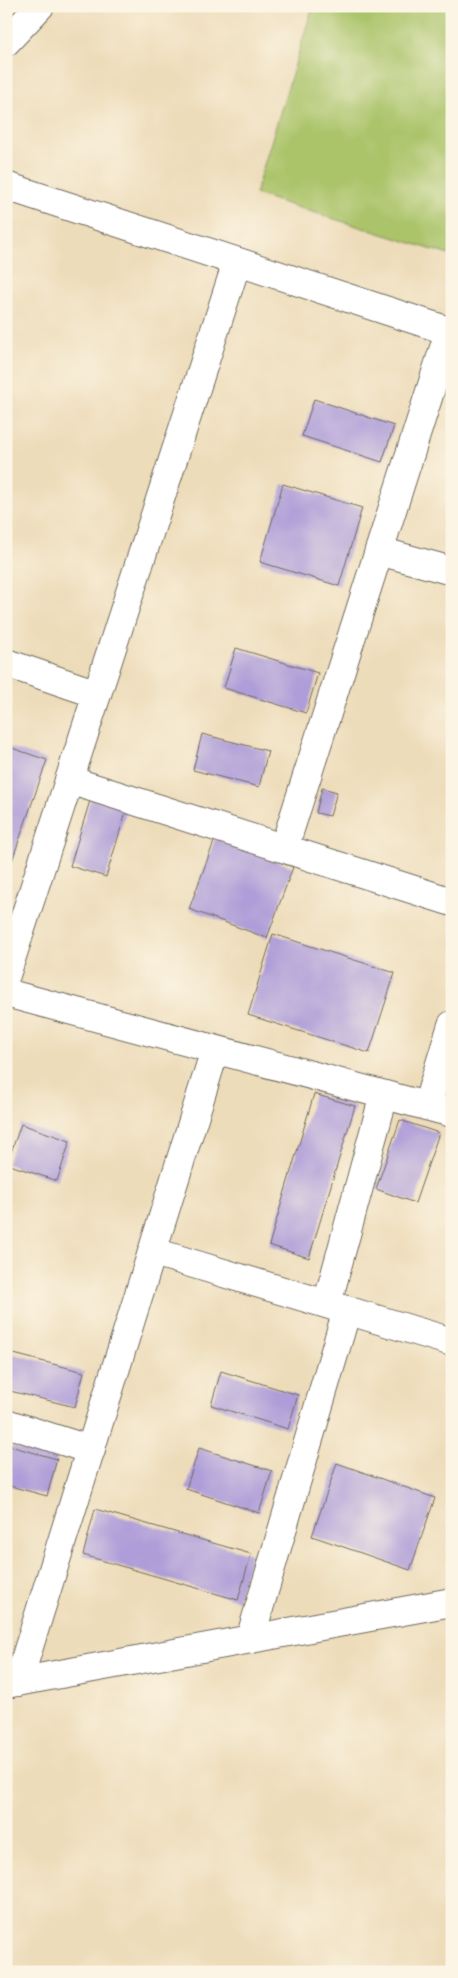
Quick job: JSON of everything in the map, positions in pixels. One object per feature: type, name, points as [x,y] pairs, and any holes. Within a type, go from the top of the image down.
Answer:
[{"type":"street","points":[[6,42],[40,6]]},
{"type":"street","points":[[6,186],[450,332],[284,848]]},
{"type":"street","points":[[6,975],[236,262]]},
{"type":"street","points":[[379,551],[452,571]]},
{"type":"street","points":[[6,663],[97,694]]},
{"type":"street","points":[[69,780],[452,902]]},
{"type":"street","points":[[6,993],[440,1110],[452,1025]]},
{"type":"street","points":[[215,1050],[154,1252],[91,1450],[12,1683],[452,1602]]},
{"type":"street","points":[[250,1639],[337,1307],[384,1095]]},
{"type":"street","points":[[154,1252],[452,1342]]},
{"type":"street","points":[[6,1424],[91,1450]]},
{"type":"green space","points":[[313,6],[452,6],[452,256],[255,194]]},
{"type":"building","points":[[314,399],[394,426],[382,462],[302,436]]},
{"type":"building","points":[[283,484],[362,508],[339,586],[260,562]]},
{"type":"building","points":[[236,648],[318,673],[306,713],[224,688]]},
{"type":"building","points":[[202,734],[268,751],[259,787],[193,770]]},
{"type":"building","points":[[6,746],[47,760],[7,875],[6,875]]},
{"type":"building","points":[[322,788],[337,792],[330,816],[316,813]]},
{"type":"building","points":[[92,794],[128,805],[106,877],[70,866]]},
{"type":"building","points":[[215,839],[293,867],[267,938],[189,909]]},
{"type":"building","points":[[273,934],[395,973],[369,1053],[248,1015]]},
{"type":"building","points":[[314,1094],[355,1106],[309,1258],[269,1245]]},
{"type":"building","points":[[400,1120],[439,1133],[415,1203],[376,1189]]},
{"type":"building","points":[[21,1124],[70,1141],[57,1181],[7,1164]]},
{"type":"building","points":[[6,1352],[84,1372],[75,1407],[6,1390]]},
{"type":"building","points":[[221,1371],[298,1395],[288,1429],[211,1405]]},
{"type":"building","points":[[6,1445],[57,1459],[47,1496],[6,1485]]},
{"type":"building","points":[[199,1448],[272,1471],[259,1513],[186,1489]]},
{"type":"building","points":[[337,1463],[435,1498],[410,1570],[312,1536]]},
{"type":"building","points":[[95,1509],[251,1554],[238,1600],[83,1555]]}]
